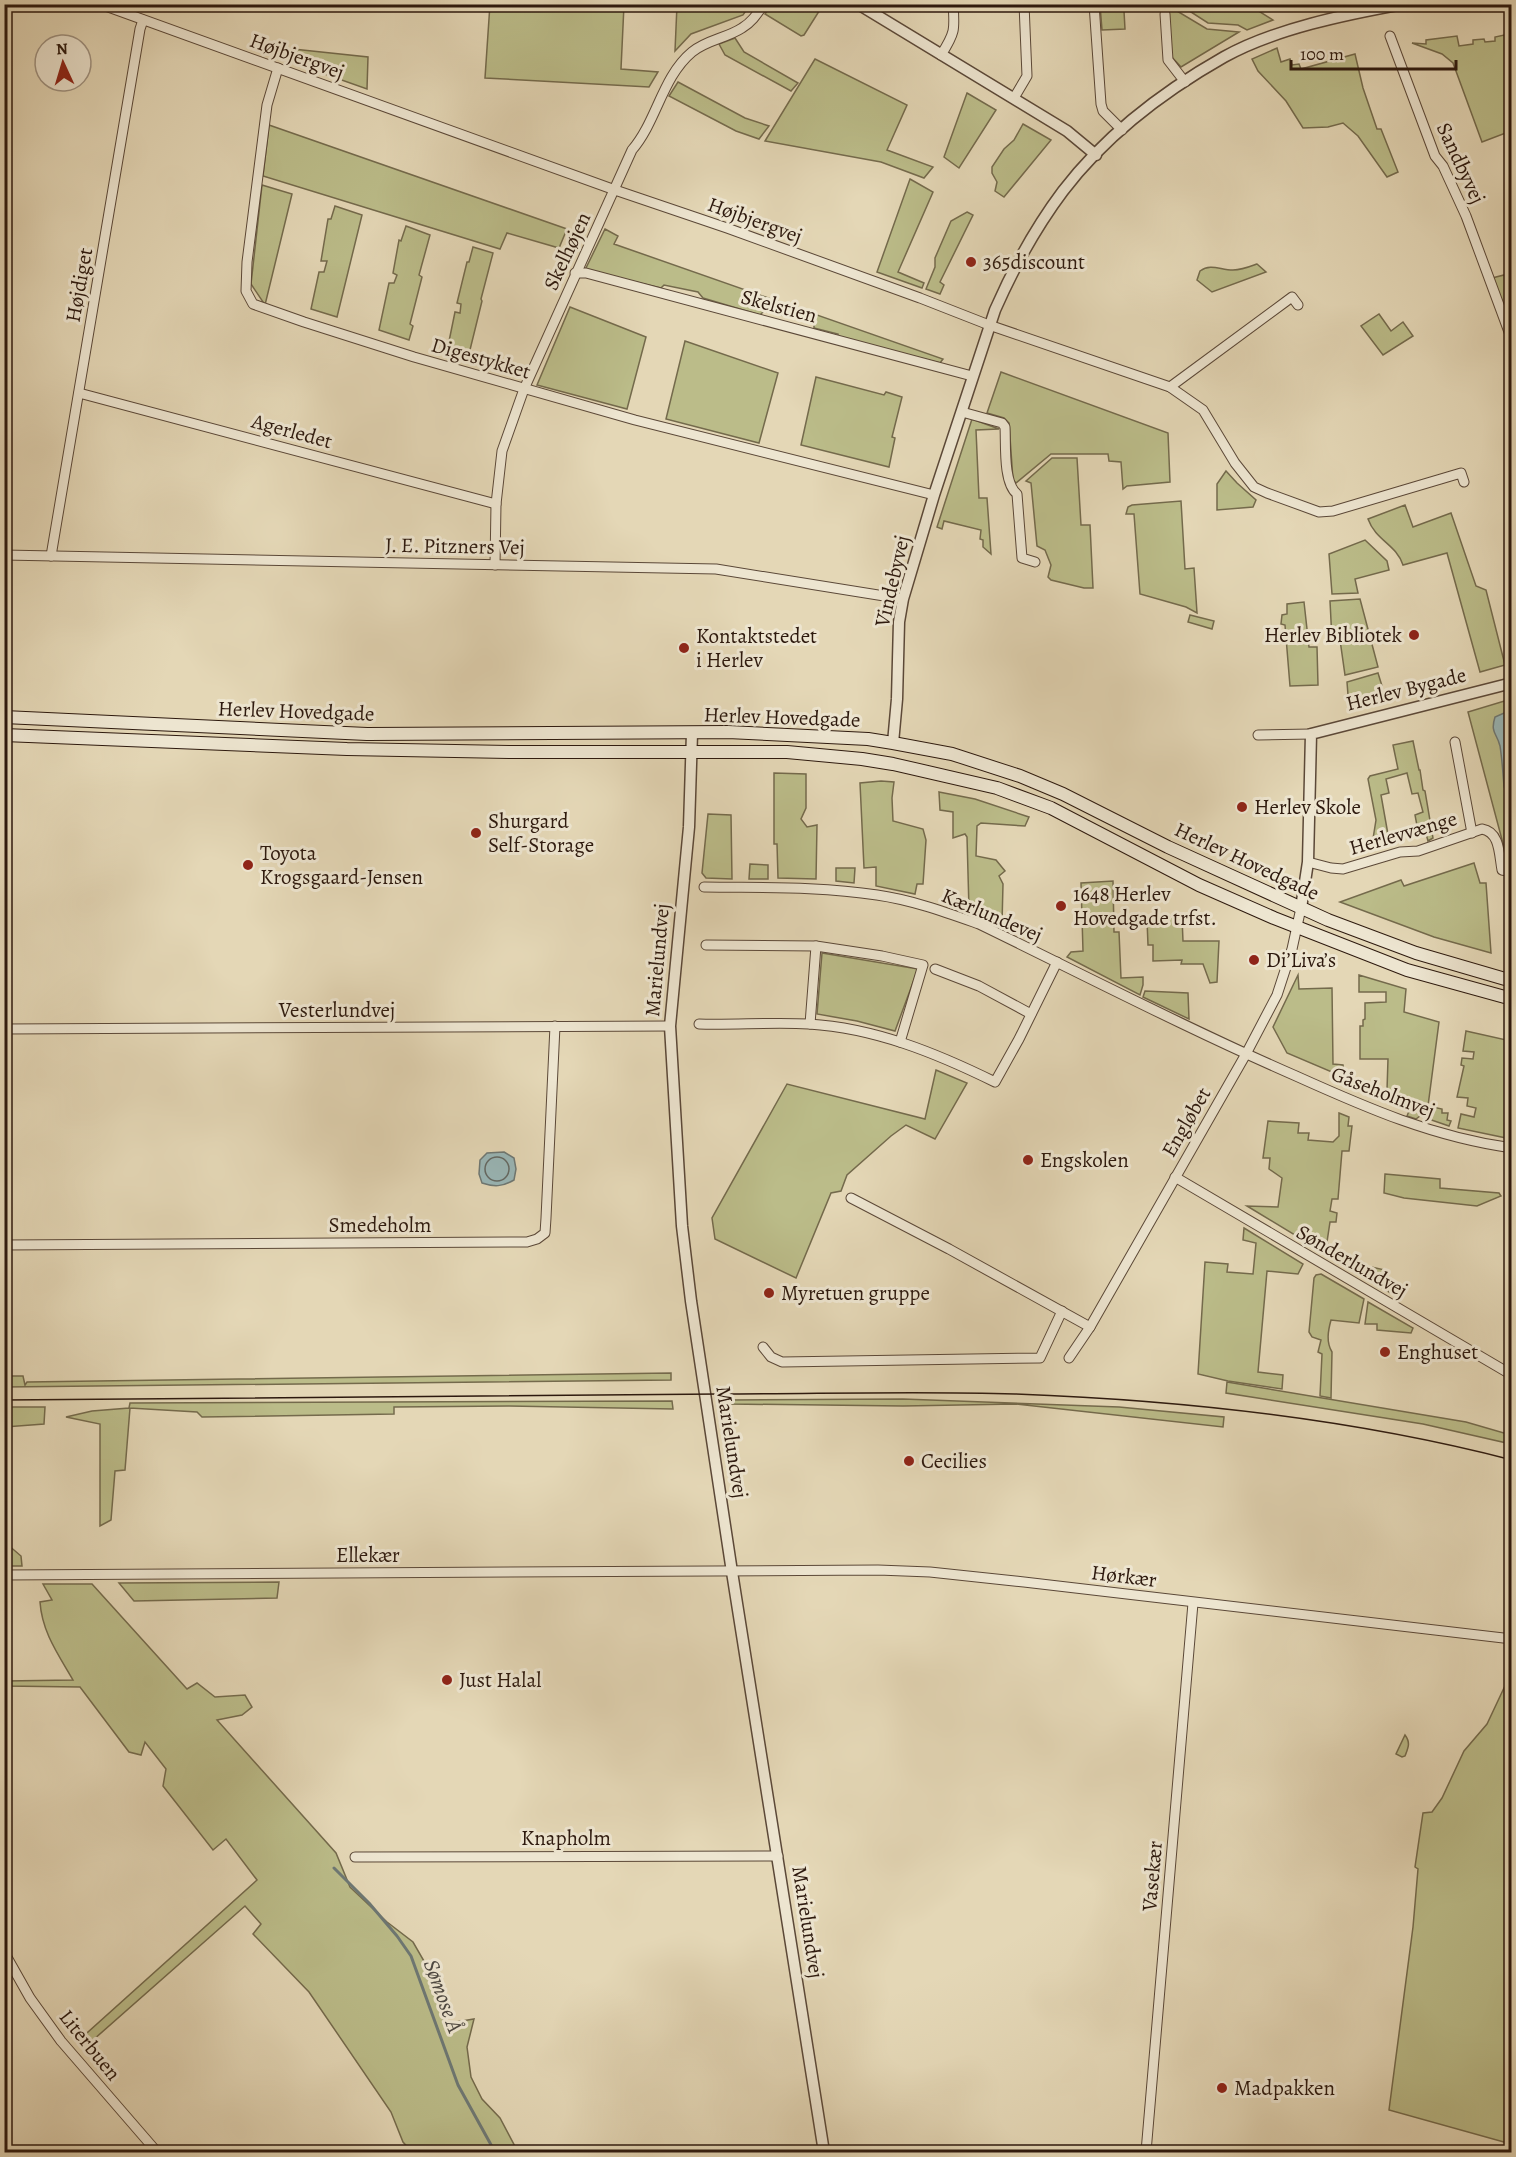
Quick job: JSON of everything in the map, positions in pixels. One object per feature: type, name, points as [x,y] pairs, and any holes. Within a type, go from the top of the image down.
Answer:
[{"type":"main road","name":"Herlev Hovedgade","points":[[4,717],[367,734],[746,733],[868,739],[894,743],[952,754],[1006,771],[1042,785],[1168,847],[1301,908],[1416,953],[1512,981]]},
{"type":"main road","name":"Herlev Hovedgade","points":[[4,735],[359,749],[787,752],[893,764],[997,788],[1051,807],[1199,885],[1297,928],[1407,970],[1512,999]]},
{"type":"street","points":[[4,20],[7,4]]},
{"type":"street","name":"Højbjergvej","points":[[100,4],[920,298],[989,325],[1170,387],[1203,410],[1235,462],[1254,487],[1267,494],[1319,512],[1356,505],[1461,473],[1464,482]]},
{"type":"street","name":"Skelhøjen","points":[[495,565],[496,504],[502,451],[524,389],[632,150],[642,139],[661,96],[679,66],[693,51],[742,28],[753,19],[764,4]]},
{"type":"street","points":[[858,4],[1067,130],[1096,155]]},
{"type":"street","points":[[941,55],[955,28],[953,4]]},
{"type":"street","points":[[1014,98],[1027,76],[1024,4]]},
{"type":"street","points":[[1094,4],[1101,104],[1103,111],[1122,129]]},
{"type":"street","name":"Vindebyvej","points":[[893,764],[899,622],[903,599],[989,325],[1031,239],[1064,191],[1096,155],[1148,107],[1185,82],[1225,57],[1272,37],[1363,8],[1403,4]]},
{"type":"street","points":[[1165,14],[1168,60],[1185,82]]},
{"type":"street","name":"Højdiget","points":[[51,556],[143,20]]},
{"type":"street","name":"Sandbyvej","points":[[1390,36],[1435,156],[1443,166],[1466,216],[1512,340]]},
{"type":"street","name":"Digestykket","points":[[278,68],[267,105],[247,262],[246,291],[253,304],[304,322],[524,389],[635,420],[934,495]]},
{"type":"street","name":"Skelstien","points":[[575,273],[586,273],[972,376]]},
{"type":"street","points":[[1170,387],[1292,297],[1298,305]]},
{"type":"street","name":"Agerledet","points":[[79,393],[496,504]]},
{"type":"street","points":[[962,412],[1002,423],[1005,427],[1008,480],[1012,490],[1017,494],[1022,558],[1035,562]]},
{"type":"street","name":"J. E. Pitzners Vej","points":[[4,555],[716,569],[903,599]]},
{"type":"street","name":"Herlev Bygade","points":[[1258,735],[1311,734],[1512,683]]},
{"type":"street","name":"Marielundvej","points":[[692,733],[689,827],[669,1026],[683,1237],[732,1572],[824,2152]]},
{"type":"street","points":[[1297,928],[1308,862],[1311,734]]},
{"type":"street","name":"Herlevvænge","points":[[1455,742],[1472,833]]},
{"type":"street","name":"Herlevvænge","points":[[1308,862],[1343,869],[1400,852],[1418,850],[1482,829],[1491,831],[1495,835],[1502,870],[1512,872]]},
{"type":"street","name":"Kærlundevej","points":[[704,887],[819,888],[897,899],[979,924],[1246,1054]]},
{"type":"street","name":"Engløbet","points":[[1069,1358],[1090,1327],[1246,1054],[1277,995],[1297,928]]},
{"type":"street","points":[[706,945],[816,946],[923,965],[900,1042]]},
{"type":"street","points":[[810,1024],[816,946]]},
{"type":"street","points":[[699,1024],[810,1024],[858,1032],[940,1055],[995,1082],[1057,962]]},
{"type":"street","points":[[935,969],[979,986],[1031,1014]]},
{"type":"street","name":"Smedeholm","points":[[4,1245],[516,1242],[537,1239],[545,1233],[555,1026]]},
{"type":"street","name":"Vesterlundvej","points":[[4,1029],[669,1026]]},
{"type":"street","name":"Gåseholmvej","points":[[1246,1054],[1384,1115],[1435,1132],[1512,1148]]},
{"type":"street","name":"Sønderlundvej","points":[[1175,1177],[1512,1375]]},
{"type":"street","points":[[850,1198],[1090,1327]]},
{"type":"street","points":[[763,1347],[771,1357],[782,1362],[1040,1358],[1062,1311]]},
{"type":"street","name":"Hørkær","points":[[732,1572],[878,1570],[930,1572],[1512,1640]]},
{"type":"street","name":"Ellekær","points":[[4,1575],[732,1572]]},
{"type":"street","name":"Vasekær","points":[[1146,2152],[1192,1603]]},
{"type":"street","name":"Knapholm","points":[[355,1857],[778,1856]]},
{"type":"street","name":"Literbuen","points":[[4,1952],[30,1998],[61,2041],[157,2152]]},
{"type":"green space","points":[[490,4],[624,5],[621,69],[658,72],[649,87],[485,78]]},
{"type":"green space","points":[[677,4],[750,5],[743,15],[691,34],[675,51]]},
{"type":"green space","points":[[771,5],[823,5],[804,35],[801,36],[765,14]]},
{"type":"green space","points":[[1100,5],[1167,5],[1207,29],[1239,32],[1181,67],[1170,55],[1168,9],[1124,11],[1125,29],[1102,30]]},
{"type":"green space","points":[[1180,5],[1249,5],[1273,20],[1247,30],[1238,25],[1208,23]]},
{"type":"green space","points":[[1504,35],[1511,62],[1511,131],[1482,142],[1453,63],[1442,54],[1412,43],[1426,44],[1426,40],[1457,36],[1459,46],[1473,44],[1473,40],[1495,41],[1495,37]]},
{"type":"green space","points":[[735,38],[744,52],[798,83],[791,91],[725,55],[719,44]]},
{"type":"green space","points":[[1277,48],[1281,62],[1290,59],[1292,65],[1299,64],[1301,69],[1355,54],[1363,88],[1377,129],[1381,129],[1398,172],[1387,177],[1358,136],[1343,123],[1328,127],[1303,128],[1286,101],[1258,71],[1252,59]]},
{"type":"green space","points":[[293,49],[368,57],[367,89],[288,61]]},
{"type":"green space","points":[[815,59],[907,105],[887,150],[933,167],[924,178],[881,162],[765,141]]},
{"type":"green space","points":[[678,82],[745,118],[769,126],[759,139],[736,131],[669,96]]},
{"type":"green space","points":[[967,93],[996,110],[959,168],[944,157]]},
{"type":"green space","points":[[1023,124],[1051,140],[1004,197],[995,191],[997,182],[992,173],[992,167],[1004,149],[1014,140]]},
{"type":"green space","points":[[269,125],[567,229],[559,248],[507,233],[500,249],[263,176]]},
{"type":"green space","points":[[910,179],[933,192],[898,272],[924,283],[922,288],[877,272]]},
{"type":"green space","points":[[262,185],[292,194],[265,305],[251,284]]},
{"type":"green space","points":[[335,206],[362,215],[337,317],[311,309],[319,272],[324,272],[327,261],[321,261],[328,219],[331,219]]},
{"type":"green space","points":[[967,212],[973,215],[940,282],[944,285],[940,294],[926,289],[935,267],[935,258],[951,221]]},
{"type":"green space","points":[[406,226],[430,235],[419,275],[422,277],[410,324],[413,326],[409,340],[379,330],[389,283],[394,283],[397,275],[393,273],[399,240],[401,241]]},
{"type":"green space","points":[[605,229],[618,236],[614,244],[943,359],[940,363],[838,337],[838,334],[814,328],[814,323],[764,311],[760,315],[703,298],[698,292],[664,285],[661,288],[585,270]]},
{"type":"green space","points":[[473,247],[493,253],[468,358],[447,351],[455,312],[460,313],[461,304],[457,303]]},
{"type":"green space","points":[[1257,264],[1266,272],[1212,292],[1197,280],[1200,271],[1208,267],[1236,270]]},
{"type":"green space","points":[[1504,275],[1511,293],[1511,329],[1492,278]]},
{"type":"green space","points":[[570,307],[646,337],[627,409],[537,385]]},
{"type":"green space","points":[[1379,314],[1391,331],[1403,322],[1413,336],[1383,355],[1361,326]]},
{"type":"green space","points":[[685,341],[778,373],[759,443],[666,419]]},
{"type":"green space","points":[[1001,372],[1168,433],[1170,482],[1127,486],[1123,489],[1121,462],[1109,461],[1108,454],[1051,454],[1016,483],[1013,480],[1009,423],[1004,418],[987,413]]},
{"type":"green space","points":[[816,377],[884,395],[886,392],[902,397],[892,437],[895,438],[889,467],[801,445]]},
{"type":"green space","points":[[972,419],[999,429],[976,430],[979,498],[987,498],[991,554],[983,547],[983,540],[980,539],[981,530],[944,521],[942,529],[937,527]]},
{"type":"green space","points":[[1052,458],[1077,458],[1081,525],[1090,525],[1093,588],[1051,580],[1048,577],[1051,565],[1045,550],[1037,546],[1031,483],[1026,481]]},
{"type":"green space","points":[[1226,471],[1256,500],[1253,507],[1217,510],[1217,484]]},
{"type":"green space","points":[[1181,501],[1185,569],[1194,568],[1197,613],[1186,607],[1140,594],[1134,514],[1126,514],[1128,507],[1132,505]]},
{"type":"green space","points":[[1405,505],[1413,527],[1451,513],[1476,586],[1486,590],[1505,665],[1480,672],[1447,553],[1403,565],[1396,552],[1376,533],[1368,519]]},
{"type":"green space","points":[[1365,540],[1387,561],[1389,570],[1355,579],[1358,593],[1332,594],[1329,554]]},
{"type":"green space","points":[[1360,599],[1378,667],[1345,675],[1340,640],[1332,640],[1330,601]]},
{"type":"green space","points":[[1304,602],[1309,647],[1317,647],[1318,685],[1290,686],[1285,625],[1281,624],[1282,615],[1287,614],[1287,604]]},
{"type":"green space","points":[[1190,615],[1214,621],[1212,629],[1188,622]]},
{"type":"green space","points":[[1378,673],[1382,686],[1375,699],[1366,701],[1367,704],[1349,708],[1347,682]]},
{"type":"green space","points":[[1511,699],[1511,867],[1468,712]]},
{"type":"green space","points":[[1413,741],[1433,838],[1428,841],[1425,830],[1418,831],[1415,815],[1423,812],[1418,793],[1412,794],[1407,773],[1386,779],[1389,793],[1381,795],[1389,840],[1372,845],[1376,820],[1368,779],[1370,776],[1398,769],[1393,745]]},
{"type":"green space","points":[[774,773],[806,774],[806,808],[801,819],[807,827],[817,825],[816,879],[778,878],[777,844],[774,844]]},
{"type":"green space","points":[[894,782],[893,821],[923,829],[926,840],[923,884],[917,884],[915,894],[876,886],[876,867],[864,868],[860,783]]},
{"type":"green space","points":[[939,792],[975,799],[1029,817],[1025,826],[981,823],[977,826],[976,856],[996,860],[1005,871],[999,876],[1003,884],[1002,924],[969,909],[967,837],[965,834],[953,838],[953,812],[940,810]]},
{"type":"green space","points":[[708,814],[731,815],[732,879],[706,878],[702,873]]},
{"type":"green space","points":[[1474,863],[1480,883],[1486,883],[1491,953],[1434,937],[1340,902],[1401,880],[1404,886]]},
{"type":"green space","points":[[750,864],[768,865],[768,879],[749,879]]},
{"type":"green space","points":[[836,868],[855,868],[854,883],[836,881]]},
{"type":"green space","points":[[1113,881],[1114,932],[1119,932],[1121,978],[1143,977],[1140,995],[1067,957],[1071,952],[1083,951],[1081,883]]},
{"type":"green space","points":[[1154,917],[1182,917],[1183,941],[1219,941],[1217,982],[1210,983],[1203,964],[1181,964],[1182,960],[1153,961],[1153,945],[1148,945],[1147,920]]},
{"type":"green space","points":[[822,953],[918,969],[895,1031],[817,1014]]},
{"type":"green space","points":[[1298,975],[1299,989],[1332,988],[1333,1064],[1343,1065],[1344,1071],[1351,1071],[1352,1080],[1359,1080],[1360,1084],[1287,1053],[1273,1027]]},
{"type":"green space","points":[[1359,975],[1406,989],[1404,1012],[1439,1022],[1428,1106],[1442,1109],[1442,1113],[1448,1113],[1447,1120],[1451,1121],[1449,1126],[1420,1116],[1416,1119],[1407,1116],[1412,1104],[1377,1091],[1387,1090],[1388,1059],[1360,1059],[1360,1026],[1363,1026],[1365,1019],[1365,1003],[1386,1002],[1386,992],[1359,992]]},
{"type":"green space","points":[[1145,991],[1188,993],[1189,1019],[1143,997]]},
{"type":"green space","points":[[1466,1031],[1511,1041],[1511,1139],[1458,1128],[1461,1114],[1474,1117],[1476,1108],[1467,1106],[1468,1098],[1457,1097],[1464,1066],[1461,1065],[1462,1058],[1473,1059],[1474,1052],[1463,1051]]},
{"type":"green space","points":[[936,1070],[967,1083],[935,1139],[906,1125],[847,1175],[841,1191],[831,1193],[796,1278],[715,1239],[712,1218],[787,1084],[925,1119]]},
{"type":"green space","points":[[1339,1113],[1349,1117],[1348,1126],[1352,1126],[1349,1151],[1342,1151],[1338,1199],[1332,1199],[1330,1211],[1337,1213],[1336,1222],[1330,1222],[1327,1242],[1333,1254],[1358,1264],[1385,1270],[1389,1292],[1247,1206],[1278,1207],[1282,1178],[1269,1169],[1270,1158],[1263,1158],[1268,1121],[1299,1123],[1298,1133],[1309,1133],[1308,1140],[1333,1142],[1339,1136]]},
{"type":"green space","points":[[1385,1174],[1440,1179],[1440,1188],[1499,1193],[1501,1196],[1477,1206],[1404,1198],[1384,1193]]},
{"type":"green space","points":[[1244,1228],[1303,1264],[1298,1274],[1267,1271],[1258,1372],[1283,1375],[1282,1389],[1198,1374],[1205,1262],[1228,1264],[1227,1272],[1253,1274],[1256,1243],[1243,1240]]},
{"type":"green space","points":[[1321,1274],[1364,1299],[1359,1323],[1331,1320],[1328,1336],[1332,1352],[1331,1398],[1320,1396],[1322,1354],[1318,1352],[1321,1340],[1312,1337],[1309,1332],[1314,1278]]},
{"type":"green space","points":[[1368,1302],[1413,1328],[1411,1333],[1377,1330],[1377,1324],[1365,1324]]},
{"type":"green space","points":[[671,1373],[671,1380],[4,1387],[5,1376],[23,1376],[25,1385],[27,1382]]},
{"type":"green space","points":[[1227,1382],[1466,1422],[1511,1435],[1511,1444],[1423,1424],[1226,1393]]},
{"type":"green space","points":[[903,1399],[1119,1407],[1224,1417],[1223,1427],[1016,1404],[903,1406],[730,1404],[730,1400]]},
{"type":"green space","points":[[672,1401],[673,1409],[509,1406],[394,1407],[394,1414],[202,1417],[197,1412],[130,1408],[125,1470],[115,1471],[111,1520],[100,1526],[100,1424],[66,1417],[92,1411],[129,1408],[130,1403]]},
{"type":"green space","points":[[5,1407],[45,1407],[44,1424],[5,1427]]},
{"type":"green space","points":[[7,1544],[21,1556],[22,1566],[5,1566],[5,1545]]},
{"type":"green space","points":[[279,1582],[277,1598],[134,1601],[119,1583]]},
{"type":"green space","points":[[43,1584],[92,1584],[187,1689],[197,1683],[215,1697],[245,1695],[252,1707],[242,1715],[217,1720],[336,1853],[350,1887],[387,1922],[413,1942],[439,1987],[444,2024],[474,2019],[467,2047],[471,2077],[482,2099],[500,2118],[518,2152],[412,2152],[403,2142],[391,2112],[309,1992],[253,1934],[261,1924],[245,1906],[84,2048],[78,2041],[257,1880],[226,1839],[213,1850],[163,1786],[166,1769],[145,1742],[141,1755],[129,1752],[80,1687],[5,1686],[5,1681],[73,1680],[44,1623],[40,1602],[52,1600]]},
{"type":"green space","points":[[1511,1673],[1511,2144],[1389,2110],[1413,1927],[1418,1869],[1415,1867],[1423,1813],[1432,1812],[1442,1798],[1464,1751],[1487,1724]]},
{"type":"green space","points":[[1405,1735],[1408,1746],[1405,1756],[1402,1757],[1396,1754]]},
{"type":"water","points":[[1511,710],[1511,745],[1506,750],[1511,773],[1511,793],[1506,793],[1500,746],[1493,726],[1495,717]]},
{"type":"water","points":[[504,1152],[514,1158],[516,1169],[514,1180],[498,1186],[482,1183],[479,1174],[480,1160],[487,1153]]},
{"type":"waterway","name":"Sømose Å","points":[[334,1868],[369,1903],[411,1956],[458,2085],[495,2152]]},
{"type":"tram line","points":[[4,1400],[867,1393],[1015,1394],[1139,1401],[1265,1414],[1390,1433],[1512,1460]]},
{"type":"place","name":"365discount","points":[[971,262]]},
{"type":"place","name":"Herlev Bibliotek","points":[[1414,635]]},
{"type":"place","name":"Kontaktstedet i Herlev","points":[[684,648]]},
{"type":"place","name":"Herlev Skole","points":[[1242,807]]},
{"type":"place","name":"Shurgard Self-Storage","points":[[476,833]]},
{"type":"place","name":"Toyota Krogsgaard-Jensen","points":[[248,865]]},
{"type":"place","name":"1648 Herlev Hovedgade trfst.","points":[[1061,906]]},
{"type":"place","name":"Di’Liva’s","points":[[1254,960]]},
{"type":"place","name":"Engskolen","points":[[1028,1160]]},
{"type":"place","name":"Myretuen gruppe","points":[[769,1293]]},
{"type":"place","name":"Enghuset","points":[[1385,1352]]},
{"type":"place","name":"Cecilies","points":[[909,1461]]},
{"type":"place","name":"Just Halal","points":[[447,1680]]},
{"type":"place","name":"Madpakken","points":[[1222,2088]]}]
